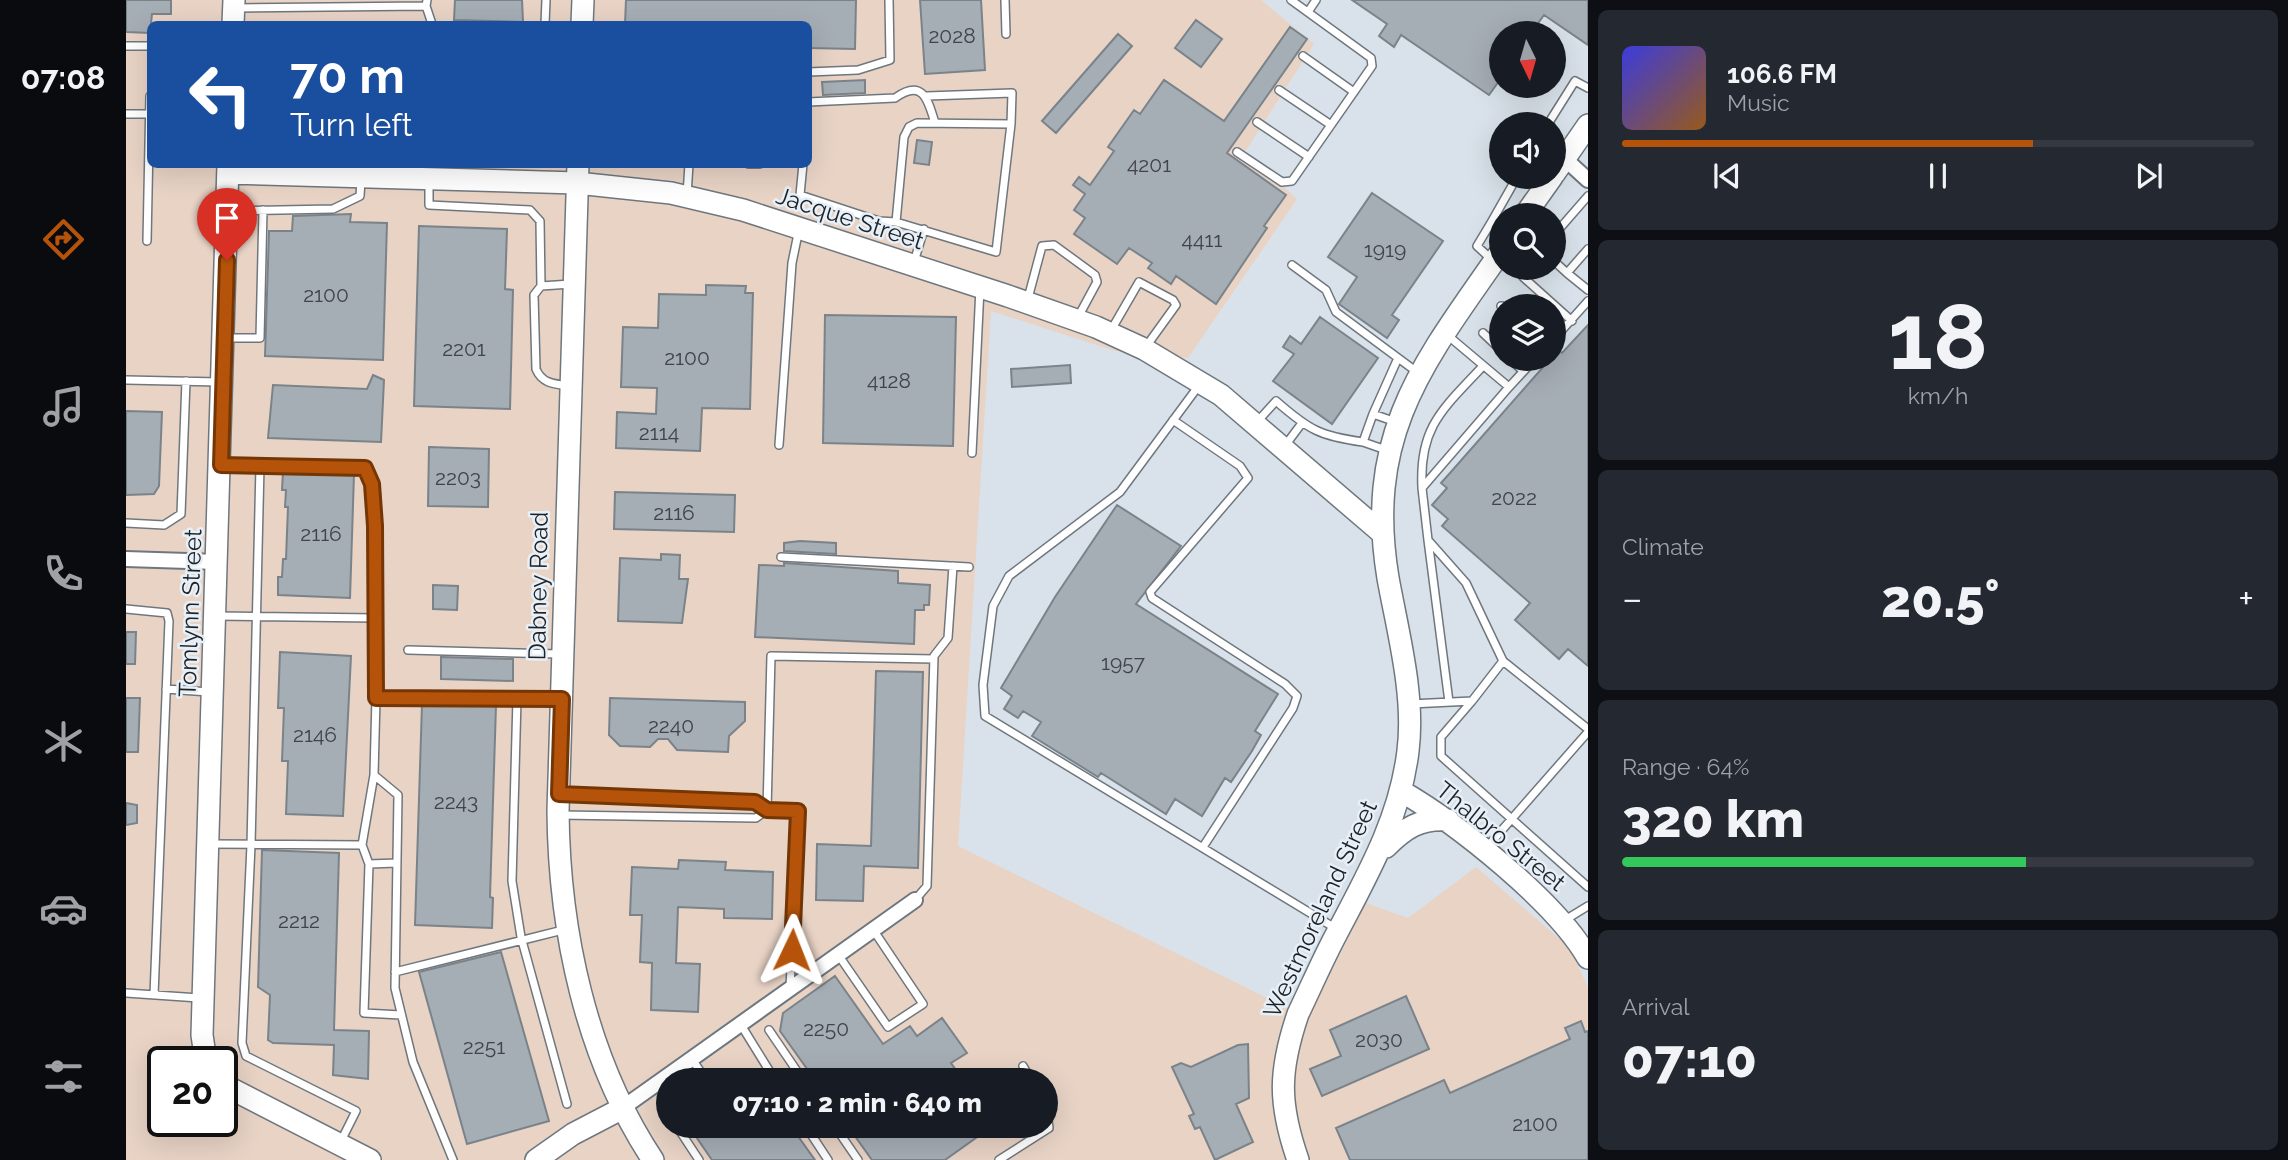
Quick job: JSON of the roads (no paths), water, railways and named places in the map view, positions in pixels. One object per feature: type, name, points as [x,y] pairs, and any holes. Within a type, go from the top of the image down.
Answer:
[{"type":"street","points":[[582,21],[583,0]]},
{"type":"street","points":[[1566,155],[1588,125]]},
{"type":"street","name":"Jacque Street","points":[[228,169],[362,171],[429,178],[578,174],[687,196],[799,229],[1077,320],[1144,349],[1201,382],[1256,423],[1382,533]]},
{"type":"street","name":"Tomlynn Street","points":[[205,1046],[204,999],[228,169]]},
{"type":"street","points":[[1566,170],[1588,180]]},
{"type":"street","name":"Dabney Road","points":[[578,174],[558,805],[561,882],[575,968],[598,1047],[621,1109],[653,1160]]},
{"type":"street","name":"Westmoreland Street","points":[[1298,1160],[1286,1126],[1282,1099],[1286,1046],[1298,1014],[1393,823],[1408,750],[1408,704],[1382,533],[1382,501],[1389,451],[1397,422],[1419,373],[1489,268]]},
{"type":"street","points":[[126,559],[218,562]]},
{"type":"street","name":"Thalbro Street","points":[[1401,792],[1448,820],[1563,921],[1588,958]]},
{"type":"street","points":[[1377,856],[1407,828],[1431,820],[1448,820]]},
{"type":"street","points":[[536,1160],[573,1135],[621,1109],[915,900]]},
{"type":"street","points":[[238,1092],[370,1160]]},
{"type":"lane","points":[[545,21],[546,0]]},
{"type":"lane","points":[[812,72],[858,70],[890,60],[889,0]]},
{"type":"lane","points":[[1005,0],[1006,34]]},
{"type":"lane","points":[[1237,152],[1282,182],[1292,181],[1372,66],[1371,58],[1291,0]]},
{"type":"lane","points":[[1308,12],[1317,0]]},
{"type":"lane","points":[[234,11],[426,3],[431,21]]},
{"type":"lane","points":[[126,46],[147,46]]},
{"type":"lane","points":[[1303,57],[1354,92]]},
{"type":"lane","points":[[1556,112],[1575,81],[1588,88]]},
{"type":"lane","points":[[1279,90],[1331,125]]},
{"type":"lane","points":[[803,168],[800,195],[996,252],[1011,124],[1012,93],[927,96],[921,92],[904,92],[895,98],[812,102]]},
{"type":"lane","points":[[927,96],[935,123]]},
{"type":"lane","points":[[126,114],[147,114]]},
{"type":"lane","points":[[1257,122],[1309,157]]},
{"type":"lane","points":[[897,222],[904,137],[909,127],[916,123],[1011,124]]},
{"type":"lane","points":[[146,241],[148,168]]},
{"type":"lane","points":[[687,196],[689,168]]},
{"type":"lane","points":[[228,211],[333,209],[360,196],[362,171]]},
{"type":"lane","points":[[429,178],[429,205],[530,210],[540,221],[541,286],[534,295],[536,369],[539,377],[550,383],[573,386]]},
{"type":"lane","points":[[1566,221],[1588,196]]},
{"type":"lane","points":[[225,338],[260,338],[263,210]]},
{"type":"lane","points":[[1489,226],[1477,246],[1489,251]]},
{"type":"lane","points":[[779,445],[792,263],[799,229]]},
{"type":"lane","points":[[913,266],[923,229]]},
{"type":"lane","points":[[1027,303],[1042,246],[1054,245],[1095,275],[1097,282],[1077,320]]},
{"type":"lane","points":[[1588,249],[1567,273],[1588,290]]},
{"type":"lane","points":[[1292,265],[1326,290],[1336,312],[1419,373]]},
{"type":"lane","points":[[1526,280],[1572,321]]},
{"type":"lane","points":[[1110,333],[1139,282],[1173,300],[1176,305],[1144,349]]},
{"type":"lane","points":[[541,286],[575,284]]},
{"type":"lane","points":[[972,453],[980,287]]},
{"type":"lane","points":[[1566,327],[1585,311],[1588,301]]},
{"type":"lane","points":[[1444,332],[1509,387]]},
{"type":"lane","points":[[1483,333],[1489,339]]},
{"type":"lane","points":[[1363,442],[1398,358]]},
{"type":"lane","points":[[1449,702],[1427,540],[1422,453],[1433,424],[1483,366]]},
{"type":"lane","points":[[1422,488],[1523,371]]},
{"type":"lane","points":[[126,380],[223,382]]},
{"type":"lane","points":[[126,523],[164,525],[181,513],[186,381]]},
{"type":"lane","points":[[1201,382],[1120,492],[1009,576],[993,606],[983,685],[985,716],[1339,930]]},
{"type":"lane","points":[[1256,423],[1276,401],[1302,424],[1332,438],[1363,442],[1389,451]]},
{"type":"lane","points":[[1373,414],[1397,422]]},
{"type":"lane","points":[[1173,420],[1240,466],[1248,478],[1150,592],[1152,598],[1285,684],[1297,696],[1293,708],[1203,847]]},
{"type":"lane","points":[[1283,447],[1302,424]]},
{"type":"lane","points":[[221,465],[365,468],[372,484],[376,698],[374,775],[362,845],[369,864],[364,1013],[401,1016]]},
{"type":"lane","points":[[260,466],[251,845],[242,1043],[246,1056],[356,1111],[339,1144]]},
{"type":"lane","points":[[1427,540],[1466,583],[1503,661],[1588,730],[1483,851]]},
{"type":"lane","points":[[781,557],[969,568]]},
{"type":"lane","points":[[915,900],[927,886],[934,659],[948,638],[953,566]]},
{"type":"lane","points":[[126,610],[167,613],[155,995]]},
{"type":"lane","points":[[216,616],[376,618]]},
{"type":"lane","points":[[408,650],[563,654]]},
{"type":"lane","points":[[767,810],[771,656],[934,659]]},
{"type":"lane","points":[[1503,661],[1441,737],[1441,756],[1588,887]]},
{"type":"lane","points":[[166,689],[214,692]]},
{"type":"lane","points":[[376,698],[562,699]]},
{"type":"lane","points":[[517,699],[512,881],[521,939],[567,1104]]},
{"type":"lane","points":[[1408,704],[1472,701]]},
{"type":"lane","points":[[374,775],[398,794],[395,988],[413,1062],[453,1160]]},
{"type":"lane","points":[[558,805],[755,802],[767,810],[798,811],[790,991]]},
{"type":"lane","points":[[558,805],[756,818],[767,810]]},
{"type":"lane","points":[[209,844],[362,845]]},
{"type":"lane","points":[[369,864],[397,863]]},
{"type":"lane","points":[[1563,921],[1588,906]]},
{"type":"lane","points":[[395,972],[568,929]]},
{"type":"lane","points":[[839,956],[888,1027],[923,1003],[874,931]]},
{"type":"lane","points":[[126,993],[204,999]]},
{"type":"lane","points":[[741,1025],[768,1068]]},
{"type":"lane","points":[[769,1030],[795,1068]]},
{"type":"lane","points":[[692,1059],[698,1068]]},
{"type":"lane","points":[[685,1138],[699,1160]]},
{"type":"lane","points":[[814,1138],[828,1160]]},
{"type":"lane","points":[[843,1138],[858,1160]]},
{"type":"lane","points":[[999,1160],[1033,1138]]}]
